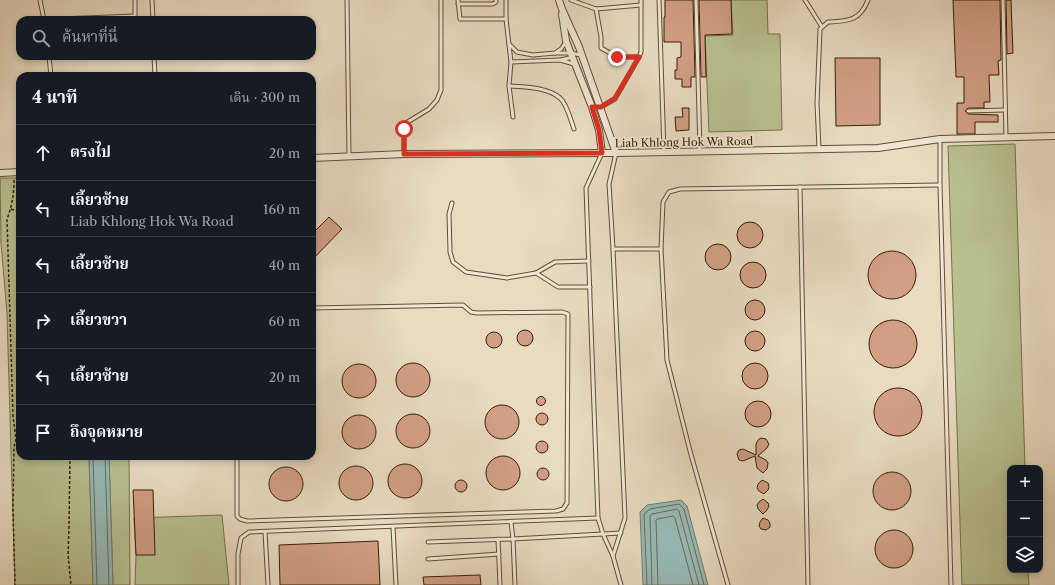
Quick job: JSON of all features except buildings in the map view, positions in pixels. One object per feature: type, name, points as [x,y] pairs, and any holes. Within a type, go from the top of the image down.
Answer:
[{"type":"street","points":[[559,0],[582,55],[616,153]]},
{"type":"street","points":[[562,9],[566,42],[592,107],[599,130],[602,153]]},
{"type":"street","name":"Liab Khlong Hok Wa Road","points":[[316,158],[404,154],[700,152],[878,148],[940,139],[1055,136]]},
{"type":"street","points":[[0,173],[16,172]]},
{"type":"lane","points":[[40,0],[43,16]]},
{"type":"lane","points":[[135,0],[135,16]]},
{"type":"lane","points":[[152,0],[153,16]]},
{"type":"lane","points":[[347,0],[349,156]]},
{"type":"lane","points":[[404,154],[404,129],[406,123],[429,109],[441,90],[441,0]]},
{"type":"lane","points":[[496,0],[493,4],[458,2],[460,19],[506,19]]},
{"type":"lane","points":[[506,0],[506,19],[511,62],[509,86],[513,118]]},
{"type":"lane","points":[[571,0],[596,9],[641,5]]},
{"type":"lane","points":[[592,107],[601,107],[615,98],[639,57],[641,52],[641,0]]},
{"type":"lane","points":[[659,0],[664,152]]},
{"type":"lane","points":[[696,0],[700,152]]},
{"type":"lane","points":[[805,0],[822,27]]},
{"type":"lane","points":[[819,149],[817,103],[820,29],[828,22],[846,21],[858,16],[865,8],[868,0]]},
{"type":"lane","points":[[1003,0],[1006,137]]},
{"type":"lane","points":[[596,9],[601,37],[601,48],[617,57],[639,57]]},
{"type":"lane","points":[[555,54],[566,42]]},
{"type":"lane","points":[[509,44],[517,52],[532,55],[582,55]]},
{"type":"lane","points":[[560,60],[571,55]]},
{"type":"lane","points":[[50,60],[51,72]]},
{"type":"lane","points":[[154,60],[154,72]]},
{"type":"lane","points":[[511,62],[560,60],[574,64]]},
{"type":"lane","points":[[509,86],[542,89],[561,98],[569,113],[574,129]]},
{"type":"lane","points":[[968,111],[1005,110]]},
{"type":"lane","points":[[940,139],[951,585]]},
{"type":"lane","points":[[602,153],[586,188],[598,518],[603,534],[613,556],[620,585]]},
{"type":"lane","points":[[613,556],[625,518],[609,184],[616,153]]},
{"type":"lane","points":[[728,585],[690,451],[667,360],[661,249],[663,202],[669,192],[680,189],[940,185]]},
{"type":"lane","points":[[800,187],[808,585]]},
{"type":"lane","points":[[452,203],[449,214],[450,252],[453,262],[466,272],[507,278],[536,273],[555,262],[589,261]]},
{"type":"lane","points":[[613,249],[661,249]]},
{"type":"lane","points":[[536,273],[558,287],[590,287]]},
{"type":"lane","points":[[237,460],[237,516],[240,519],[247,521],[556,511],[563,509],[567,503],[568,314],[562,312],[478,313],[471,312],[463,305],[316,308]]},
{"type":"lane","points":[[238,585],[238,554],[241,538],[249,532],[598,518]]},
{"type":"lane","points":[[511,522],[515,585]]},
{"type":"lane","points":[[393,527],[396,585]]},
{"type":"lane","points":[[265,532],[268,585]]},
{"type":"lane","points":[[428,542],[621,533]]},
{"type":"lane","points":[[498,539],[500,585]]},
{"type":"lane","points":[[428,559],[499,554]]},
{"type":"path","points":[[16,179],[11,209],[7,219],[13,416],[16,439],[14,447],[12,509],[16,585]]},
{"type":"path","points":[[11,209],[16,211]]},
{"type":"path","points":[[70,460],[68,554],[71,585]]},
{"type":"green space","points":[[731,0],[767,0],[768,34],[780,34],[782,130],[709,132],[705,36],[733,35]]},
{"type":"green space","points":[[1015,144],[1025,465],[1007,465],[1007,573],[1028,573],[1029,585],[962,585],[948,146]]},
{"type":"green space","points":[[0,178],[16,178],[16,460],[89,460],[93,585],[15,585],[7,314],[1,243]]},
{"type":"green space","points":[[109,460],[129,460],[130,585],[113,585]]},
{"type":"green space","points":[[222,515],[229,585],[135,585],[136,555],[134,518]]},
{"type":"water","points":[[89,460],[109,460],[113,585],[93,585]]},
{"type":"water","points":[[681,500],[687,506],[708,585],[643,585],[640,512],[647,505]]},
{"type":"route","points":[[404,129],[404,154],[602,153],[599,130],[592,107],[601,107],[615,98],[639,57],[617,57]]}]
